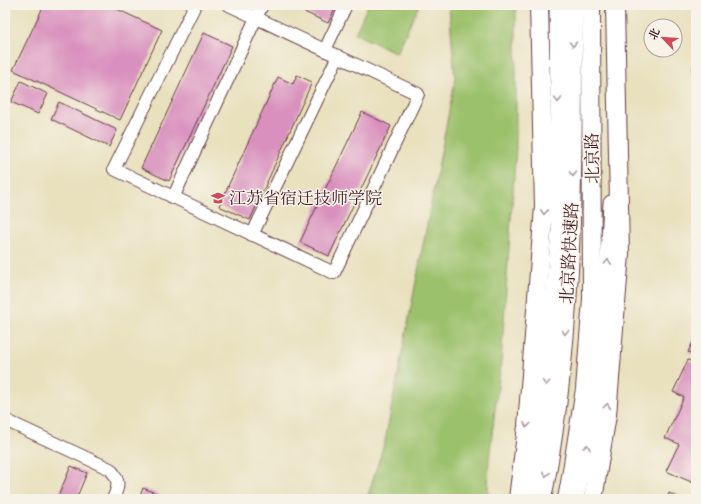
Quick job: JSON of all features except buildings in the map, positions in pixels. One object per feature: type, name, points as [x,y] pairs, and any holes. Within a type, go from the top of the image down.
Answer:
[{"type":"highway","points":[[518,499],[527,426],[544,207],[539,5]]},
{"type":"highway","name":"北京路快速路","points":[[542,499],[560,386],[570,268],[573,168],[573,5]]},
{"type":"highway","name":"北京路快速路","points":[[567,499],[585,389],[592,299],[591,5]]},
{"type":"highway","points":[[593,499],[606,415],[620,254],[616,5]]},
{"type":"main road","name":"北京路","points":[[529,499],[541,434],[559,230],[557,5]]},
{"type":"main road","name":"北京路","points":[[576,499],[590,432],[604,330],[612,193],[607,5]]},
{"type":"lane","points":[[195,5],[114,169],[334,273],[418,94],[229,5]]},
{"type":"lane","points":[[173,198],[262,5]]},
{"type":"lane","points":[[325,50],[346,5]]},
{"type":"lane","points":[[252,235],[338,56]]},
{"type":"lane","points":[[5,420],[110,469],[118,480],[117,489],[113,499]]},
{"type":"green space","points":[[368,5],[419,5],[397,53],[355,34]]},
{"type":"green space","points":[[449,5],[516,5],[516,147],[501,362],[489,459],[488,499],[367,499],[385,441],[455,80]]},
{"type":"place","name":"江苏省宿迁技师学院","points":[[218,198]]}]
